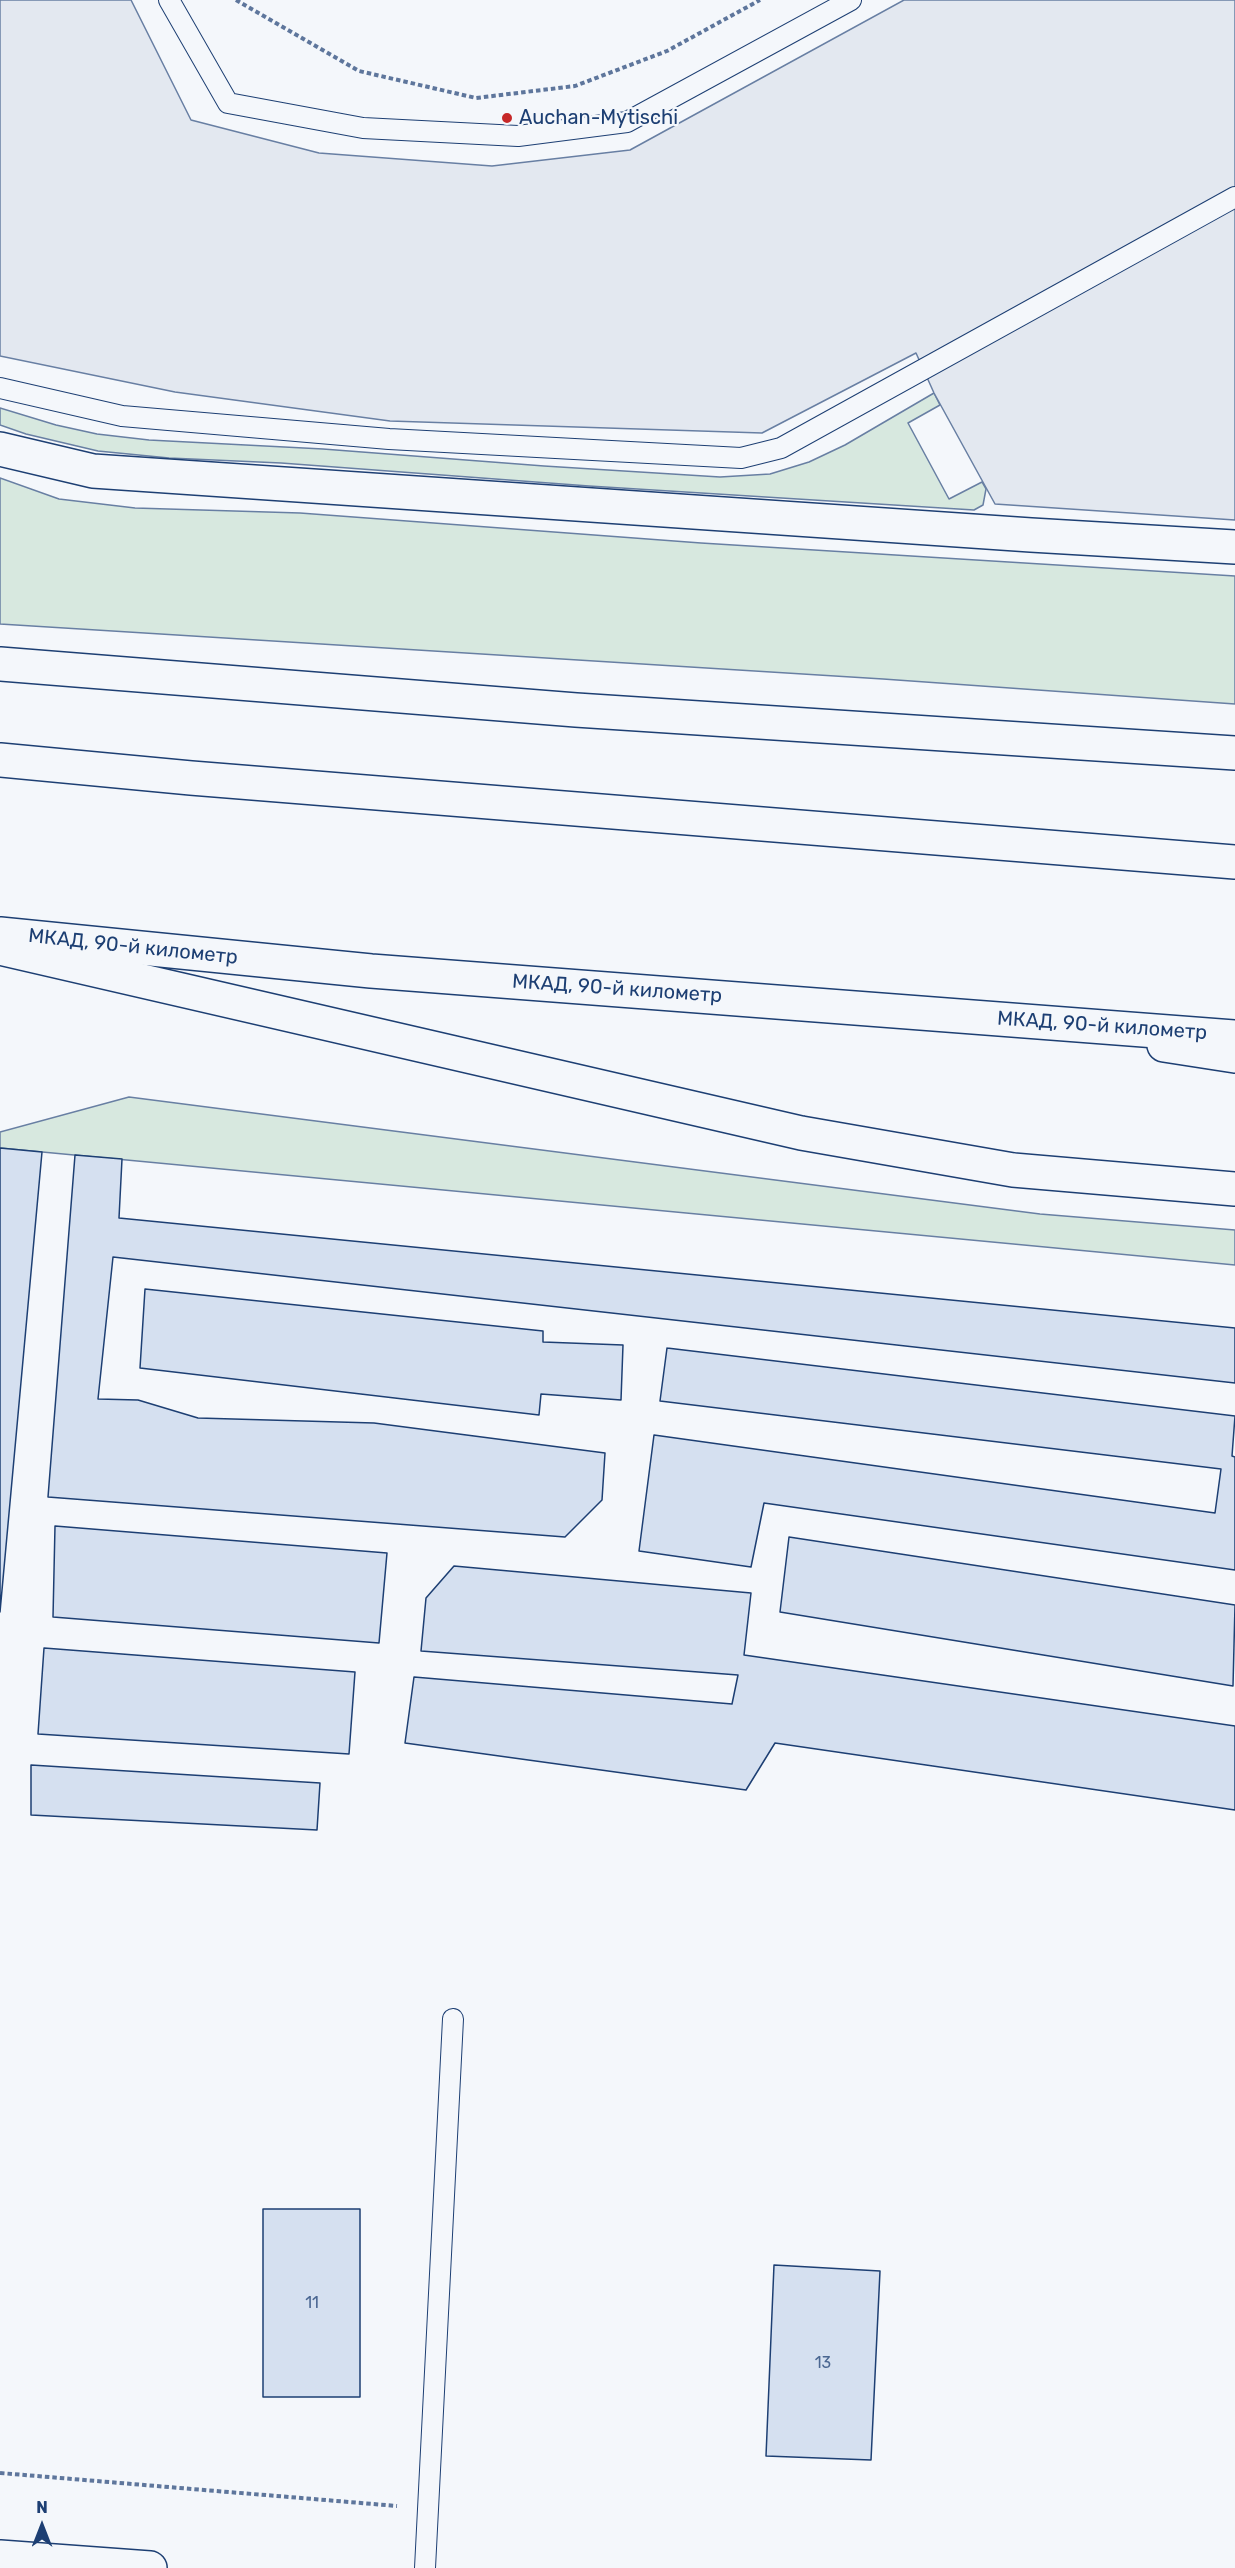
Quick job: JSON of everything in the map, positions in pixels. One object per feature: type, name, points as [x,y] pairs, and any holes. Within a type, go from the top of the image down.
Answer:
[{"type":"main road","points":[[0,449],[93,471],[1235,547]]},
{"type":"main road","points":[[0,664],[576,710],[1235,753]]},
{"type":"main road","points":[[0,760],[191,778],[1235,862]]},
{"type":"main road","name":"МКАД, 90-й километр","points":[[0,934],[371,971],[1235,1037]]},
{"type":"main road","points":[[0,948],[801,1133],[1013,1170],[1235,1189]]},
{"type":"main road","points":[[1005,1019],[1235,1056]]},
{"type":"main road","points":[[0,2558],[150,2568]]},
{"type":"lane","points":[[169,0],[228,103],[363,128],[518,136],[627,122],[851,0]]},
{"type":"lane","points":[[0,388],[122,416],[388,439],[741,458],[781,448],[1235,197]]},
{"type":"lane","points":[[425,2568],[453,2019]]},
{"type":"path","points":[[236,0],[359,71],[476,98],[575,86],[668,51],[760,0]]},
{"type":"path","points":[[0,2473],[428,2508]]},
{"type":"shaded area","points":[[0,0],[131,0],[191,120],[319,153],[492,166],[630,150],[904,0],[1235,0],[1235,520],[995,504],[934,393],[916,353],[762,433],[390,421],[175,392],[0,356]]},
{"type":"shaded area","points":[[934,393],[940,405],[908,423],[949,499],[982,482],[986,489],[983,505],[974,510],[589,486],[281,463],[169,458],[98,451],[26,434],[0,425],[0,408],[56,425],[97,434],[149,440],[323,449],[720,477],[770,474],[809,462],[845,445]]},
{"type":"shaded area","points":[[0,478],[59,499],[135,508],[300,513],[701,543],[1235,576],[1235,704],[883,679],[0,624]]},
{"type":"shaded area","points":[[129,1097],[1040,1214],[1235,1230],[1235,1265],[0,1148],[0,1132]]},
{"type":"building","points":[[0,1148],[42,1152],[0,1612]]},
{"type":"building","points":[[75,1155],[122,1159],[119,1218],[1235,1328],[1235,1383],[113,1257],[98,1399],[138,1400],[198,1418],[374,1423],[605,1453],[602,1500],[565,1537],[48,1497]]},
{"type":"building","points":[[145,1289],[543,1331],[543,1342],[623,1345],[621,1400],[541,1394],[539,1415],[140,1368]]},
{"type":"building","points":[[667,1348],[1235,1416],[1232,1456],[1235,1457],[1235,1570],[764,1503],[751,1567],[639,1551],[654,1435],[1215,1513],[1221,1469],[660,1401]]},
{"type":"building","points":[[55,1526],[387,1553],[379,1643],[53,1617]]},
{"type":"building","points":[[789,1537],[1235,1605],[1233,1686],[780,1612]]},
{"type":"building","points":[[454,1566],[751,1593],[744,1655],[1235,1726],[1235,1810],[775,1743],[746,1790],[405,1743],[414,1677],[732,1704],[738,1675],[421,1651],[426,1598]]},
{"type":"building","points":[[44,1648],[355,1672],[349,1754],[38,1734]]},
{"type":"building","points":[[31,1765],[320,1783],[317,1830],[31,1815]]},
{"type":"building","points":[[263,2209],[360,2209],[360,2397],[263,2397]]},
{"type":"building","points":[[774,2265],[880,2271],[871,2460],[766,2456]]},
{"type":"place","name":"Auchan-Mytischi","points":[[507,118]]}]
